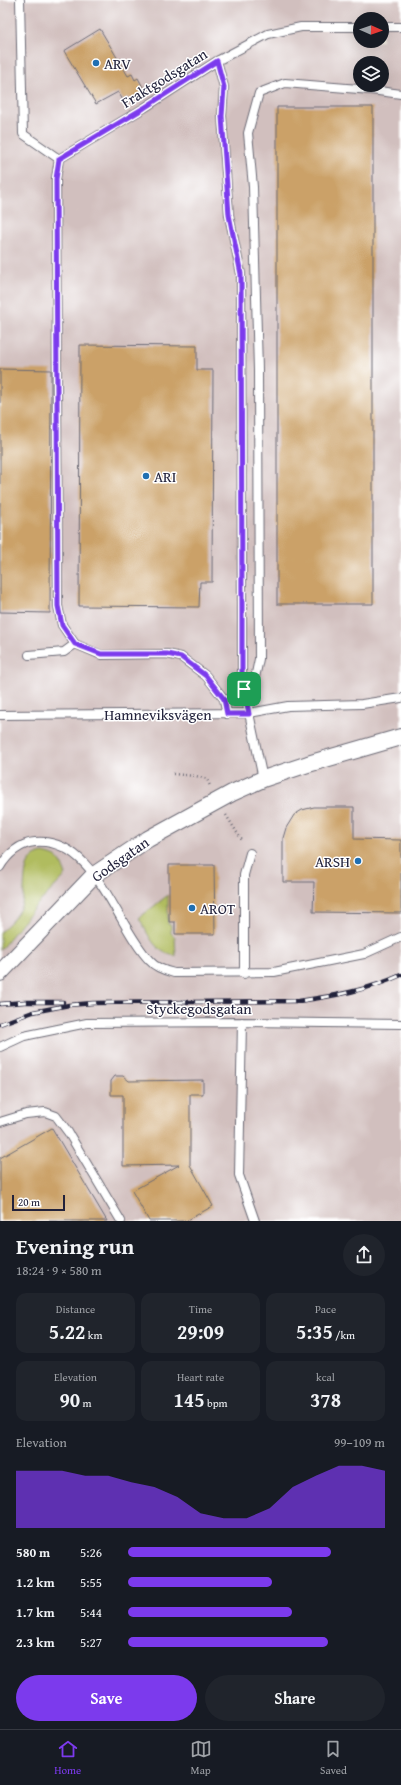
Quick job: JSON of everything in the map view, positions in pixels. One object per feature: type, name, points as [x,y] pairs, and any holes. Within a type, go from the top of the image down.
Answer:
[{"type":"street","points":[[264,779],[401,736]]},
{"type":"street","name":"Godsgatan","points":[[0,973],[94,875],[148,839],[217,801],[264,779]]},
{"type":"lane","points":[[20,0],[23,134],[59,159],[56,179],[58,606],[62,625],[75,644],[101,654],[167,654],[181,657],[206,676],[224,699],[227,714]]},
{"type":"lane","name":"Fraktgodsgatan","points":[[59,159],[144,108],[217,61],[261,37],[281,30],[301,26],[353,27]]},
{"type":"lane","points":[[389,27],[401,27]]},
{"type":"lane","points":[[217,61],[224,87],[222,116],[229,215],[241,274],[241,657],[244,689],[264,779]]},
{"type":"lane","points":[[244,689],[255,678],[259,659],[258,370],[253,187],[248,133],[259,93],[285,83],[401,94]]},
{"type":"lane","points":[[29,654],[64,652],[75,644]]},
{"type":"lane","name":"Hamneviksvägen","points":[[0,715],[249,714],[288,706],[362,704],[401,698]]},
{"type":"lane","points":[[0,868],[16,849],[28,842],[44,841],[63,847],[81,859],[94,875],[139,948],[151,962],[163,970],[174,973],[244,974],[274,972],[364,954],[401,937]]},
{"type":"lane","points":[[244,974],[244,875],[250,853]]},
{"type":"lane","name":"Styckegodsgatan","points":[[0,1047],[24,1036],[87,1022],[401,1024]]},
{"type":"lane","points":[[242,1022],[239,1175],[255,1221]]},
{"type":"lane","points":[[0,1122],[26,1114],[45,1112],[56,1116],[68,1132],[121,1221]]},
{"type":"path","points":[[173,774],[196,776],[207,779],[217,801],[250,853]]},
{"type":"shaded area","points":[[0,0],[401,0],[401,1221],[0,1221]]},
{"type":"green space","points":[[43,853],[57,858],[66,875],[35,907],[0,950],[0,932],[17,914],[21,906],[25,874],[30,860]]},
{"type":"green space","points":[[168,895],[168,924],[171,925],[171,933],[175,937],[176,956],[162,951],[157,947],[149,937],[139,918]]},
{"type":"building","name":"ARV","points":[[100,29],[128,76],[132,74],[135,80],[138,78],[145,91],[130,100],[128,97],[123,100],[118,92],[96,104],[64,51]]},
{"type":"building","points":[[277,107],[373,107],[373,604],[277,604]]},
{"type":"building","name":"ARI","points":[[80,345],[197,346],[197,370],[213,370],[212,582],[200,582],[199,607],[79,606]]},
{"type":"building","points":[[0,369],[51,370],[50,613],[0,612]]},
{"type":"building","name":"ARSH","points":[[314,807],[354,807],[354,839],[401,840],[401,913],[313,912],[314,882],[283,882],[283,838],[286,828],[294,815],[302,810]]},
{"type":"building","name":"AROT","points":[[169,865],[214,865],[215,934],[175,934],[175,922],[169,922]]},
{"type":"building","points":[[115,1076],[123,1076],[129,1081],[203,1080],[203,1094],[190,1094],[190,1165],[213,1206],[186,1221],[149,1221],[132,1191],[179,1165],[123,1166],[123,1095],[111,1095],[111,1081]]},
{"type":"building","points":[[52,1128],[107,1221],[0,1221],[0,1158]]},
{"type":"railway","points":[[0,1024],[33,1012],[69,1005],[93,1003],[299,1001],[338,995],[376,985],[401,975]]},
{"type":"railway","points":[[0,1004],[25,1002],[63,1002]]},
{"type":"place","name":"ARV","points":[[96,63]]},
{"type":"place","name":"ARI","points":[[146,476]]},
{"type":"place","name":"ARSH","points":[[358,861]]},
{"type":"place","name":"AROT","points":[[192,908]]},
{"type":"route","points":[[217,61],[224,87],[222,116],[229,215],[241,274],[241,657],[244,689],[249,714],[227,714],[224,699],[206,676],[181,657],[167,654],[101,654],[75,644],[62,625],[58,606],[56,179],[59,159],[144,108],[217,61]]}]
